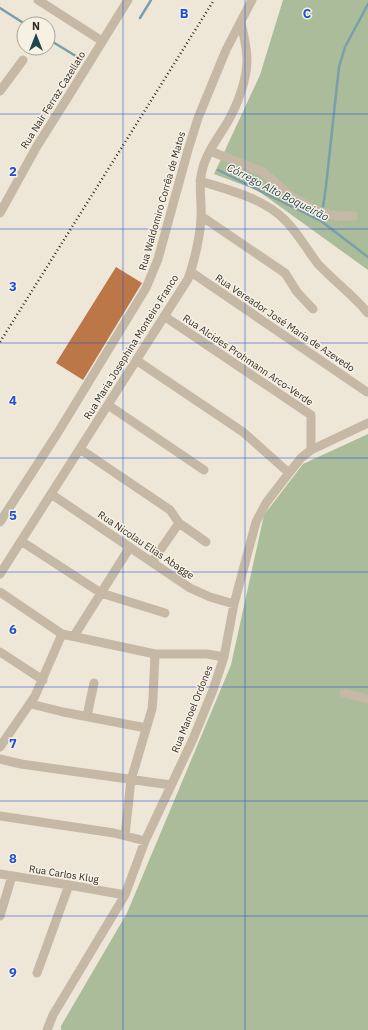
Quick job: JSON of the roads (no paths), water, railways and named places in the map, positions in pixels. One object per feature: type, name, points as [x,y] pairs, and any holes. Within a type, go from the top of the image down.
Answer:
[{"type":"street","points":[[38,0],[102,41]]},
{"type":"street","name":"Rua Nair Ferraz Cazellato","points":[[0,213],[37,146],[128,0]]},
{"type":"street","name":"Rua Waldomiro Corrêa de Matos","points":[[0,522],[57,434],[146,288],[158,259],[198,118],[226,50],[252,0]]},
{"type":"street","name":"Rua Maria Josephina Monteiro Franco","points":[[0,574],[191,272],[202,216],[200,181],[202,170],[210,151],[235,109],[246,74],[246,49],[240,21]]},
{"type":"street","points":[[0,91],[23,60]]},
{"type":"street","points":[[210,151],[263,172],[292,197],[316,210],[326,214],[343,217],[353,216]]},
{"type":"street","points":[[200,181],[249,198],[278,214],[286,221],[318,264],[352,295],[368,313]]},
{"type":"street","points":[[202,216],[285,272],[297,292],[313,309]]},
{"type":"street","name":"Rua Vereador José Maria de Azevedo","points":[[191,272],[367,392]]},
{"type":"street","name":"Rua Alcides Prohmann Arco-Verde","points":[[164,316],[311,415],[311,450]]},
{"type":"street","points":[[136,360],[243,432],[289,473]]},
{"type":"street","points":[[108,405],[204,470]]},
{"type":"street","name":"Rua Manoel Ordones","points":[[47,1030],[53,1015],[124,895],[145,841],[193,739],[213,690],[224,657],[234,604],[256,522],[266,503],[301,458],[311,450],[368,423]]},
{"type":"street","points":[[80,449],[170,510],[179,523],[206,542]]},
{"type":"street","name":"Rua Nicolau Elias Abagge","points":[[51,494],[195,590],[210,598],[234,604]]},
{"type":"street","points":[[152,562],[179,523]]},
{"type":"street","points":[[22,540],[101,593],[165,613]]},
{"type":"street","points":[[74,636],[130,547]]},
{"type":"street","points":[[0,592],[62,634],[155,654],[207,654],[224,657]]},
{"type":"street","points":[[0,747],[31,704],[43,680],[62,634]]},
{"type":"street","points":[[0,652],[43,680]]},
{"type":"street","points":[[125,835],[131,780],[153,698],[155,654]]},
{"type":"street","points":[[86,716],[94,682]]},
{"type":"street","points":[[344,693],[368,699]]},
{"type":"street","points":[[31,704],[146,728]]},
{"type":"street","points":[[0,759],[21,764],[171,785]]},
{"type":"street","points":[[0,816],[125,835],[145,841]]},
{"type":"street","name":"Rua Carlos Klug","points":[[0,874],[124,895]]},
{"type":"street","points":[[0,916],[12,876]]},
{"type":"street","points":[[37,973],[69,885]]},
{"type":"waterway","points":[[140,18],[151,0]]},
{"type":"waterway","points":[[321,221],[339,67],[345,47],[368,4]]},
{"type":"waterway","name":"Córrego Alto Boqueirão","points":[[0,8],[16,18]]},
{"type":"waterway","name":"Córrego Alto Boqueirão","points":[[56,44],[79,58]]},
{"type":"waterway","name":"Córrego Alto Boqueirão","points":[[218,170],[321,221],[368,257]]},
{"type":"railway","points":[[0,342],[214,0]]}]
